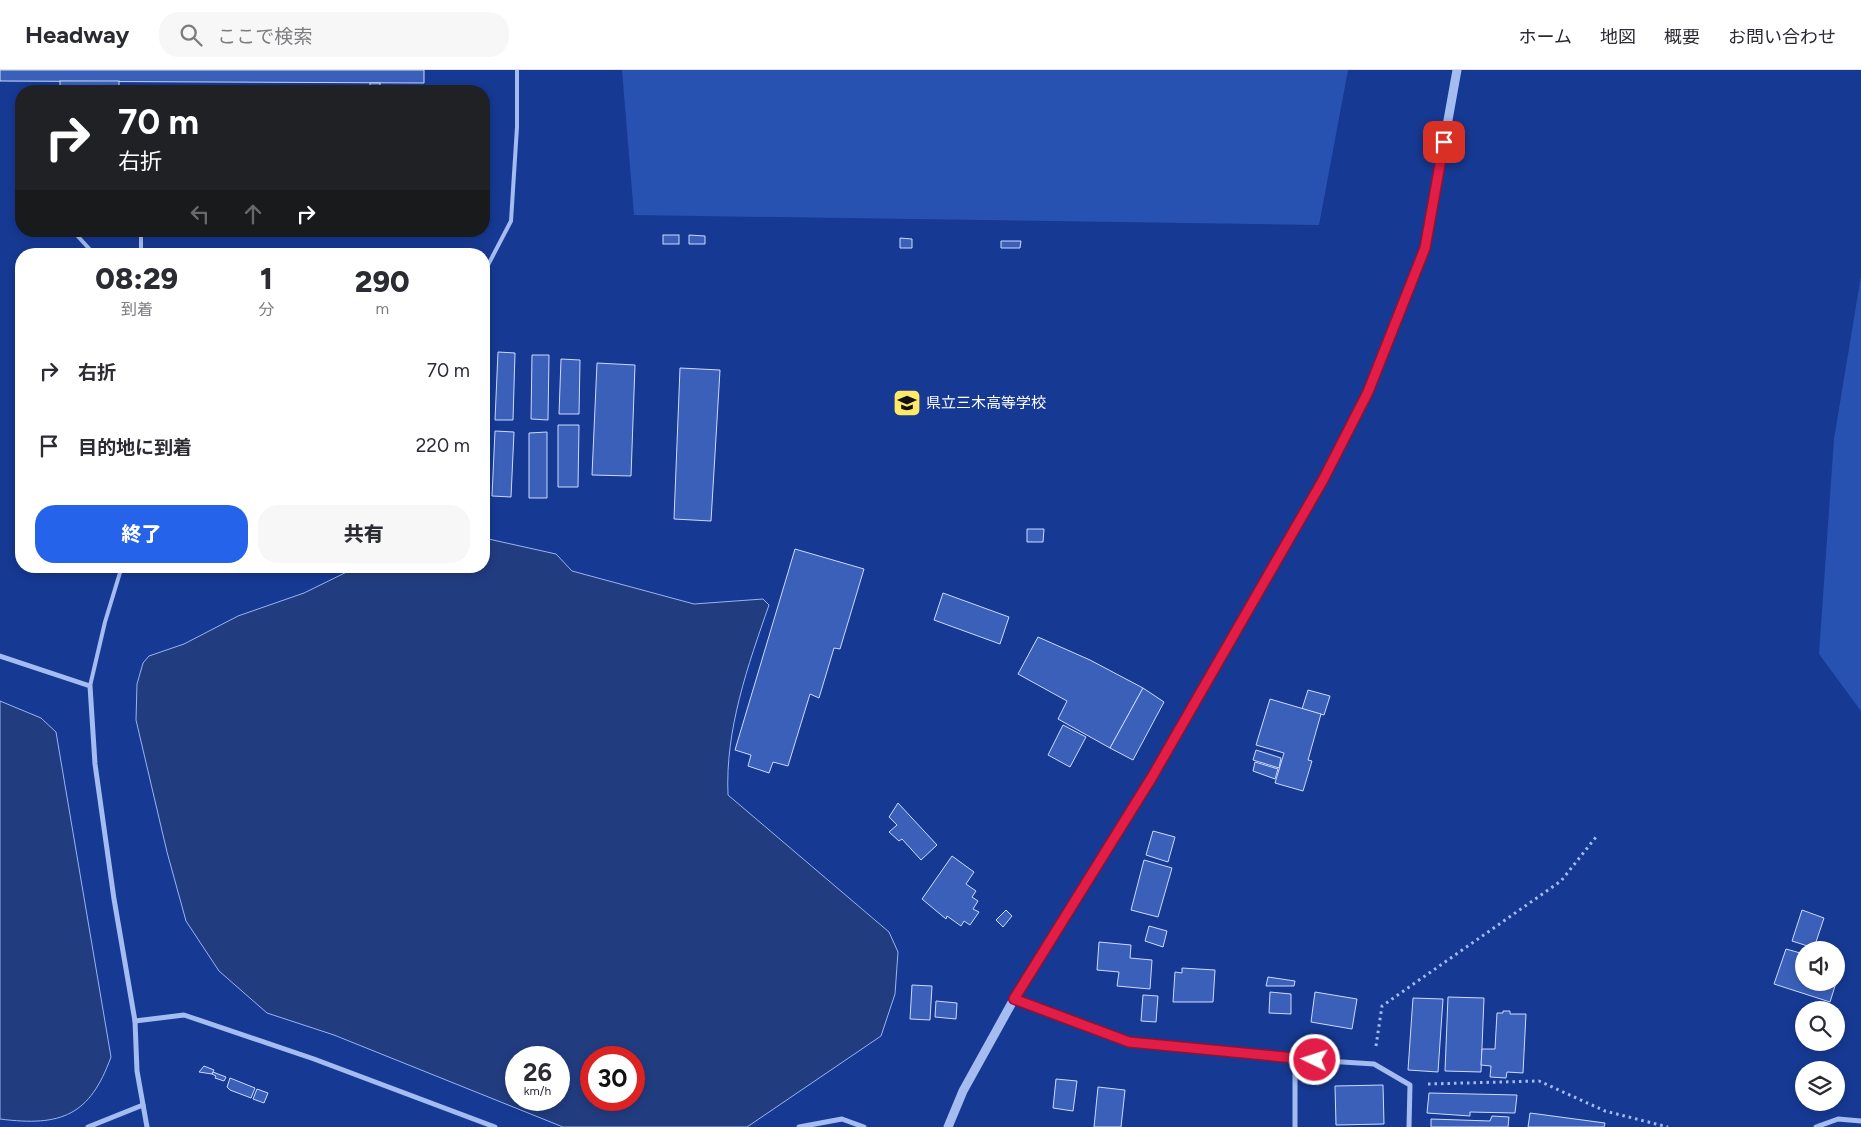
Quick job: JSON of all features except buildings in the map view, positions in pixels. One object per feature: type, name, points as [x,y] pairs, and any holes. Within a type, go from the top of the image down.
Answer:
[{"type":"street","points":[[948,1127],[963,1091],[1014,999],[1152,777],[1323,480],[1368,392],[1425,248],[1457,70]]},
{"type":"street","points":[[0,656],[90,686],[95,764],[114,899],[135,1021],[138,1071],[147,1127]]},
{"type":"street","points":[[1014,999],[1129,1042],[1295,1059],[1374,1064],[1410,1085],[1409,1127]]},
{"type":"street","points":[[135,1021],[184,1015],[314,1059],[495,1127]]},
{"type":"street","points":[[1295,1059],[1295,1127]]},
{"type":"street","points":[[88,1127],[143,1105]]},
{"type":"street","points":[[800,1127],[842,1119],[864,1127]]},
{"type":"street","points":[[1816,1127],[1838,1119],[1861,1121]]},
{"type":"lane","points":[[490,259],[511,221],[517,127],[517,70]]},
{"type":"lane","points":[[78,237],[89,248]]},
{"type":"lane","points":[[90,686],[105,622],[120,573]]},
{"type":"path","points":[[1374,1064],[1382,1006],[1561,881],[1596,837]]},
{"type":"path","points":[[1410,1085],[1538,1081],[1605,1111],[1668,1127]]},
{"type":"shaded area","points":[[622,70],[1348,70],[1319,225],[634,215]]},
{"type":"shaded area","points":[[1861,276],[1861,711],[1819,654],[1834,439]]},
{"type":"shaded area","points":[[490,539],[556,554],[572,571],[694,604],[763,599],[769,605],[739,698],[730,746],[728,795],[889,932],[898,952],[895,994],[881,1036],[747,1127],[563,1127],[523,1111],[570,1111],[570,1046],[505,1046],[505,1104],[334,1035],[267,1013],[219,971],[186,921],[167,852],[136,720],[137,684],[143,663],[149,656],[184,644],[238,616],[304,593],[345,573],[490,573]]},
{"type":"shaded area","points":[[0,701],[41,718],[56,732],[111,1057],[103,1077],[94,1092],[83,1104],[71,1113],[41,1121],[0,1119]]},
{"type":"place","name":"県立三木高等学校","points":[[907,403]]},
{"type":"route","points":[[1315,1060],[1129,1042],[1014,999],[1152,777],[1323,480],[1368,392],[1425,248],[1444,142]]}]
